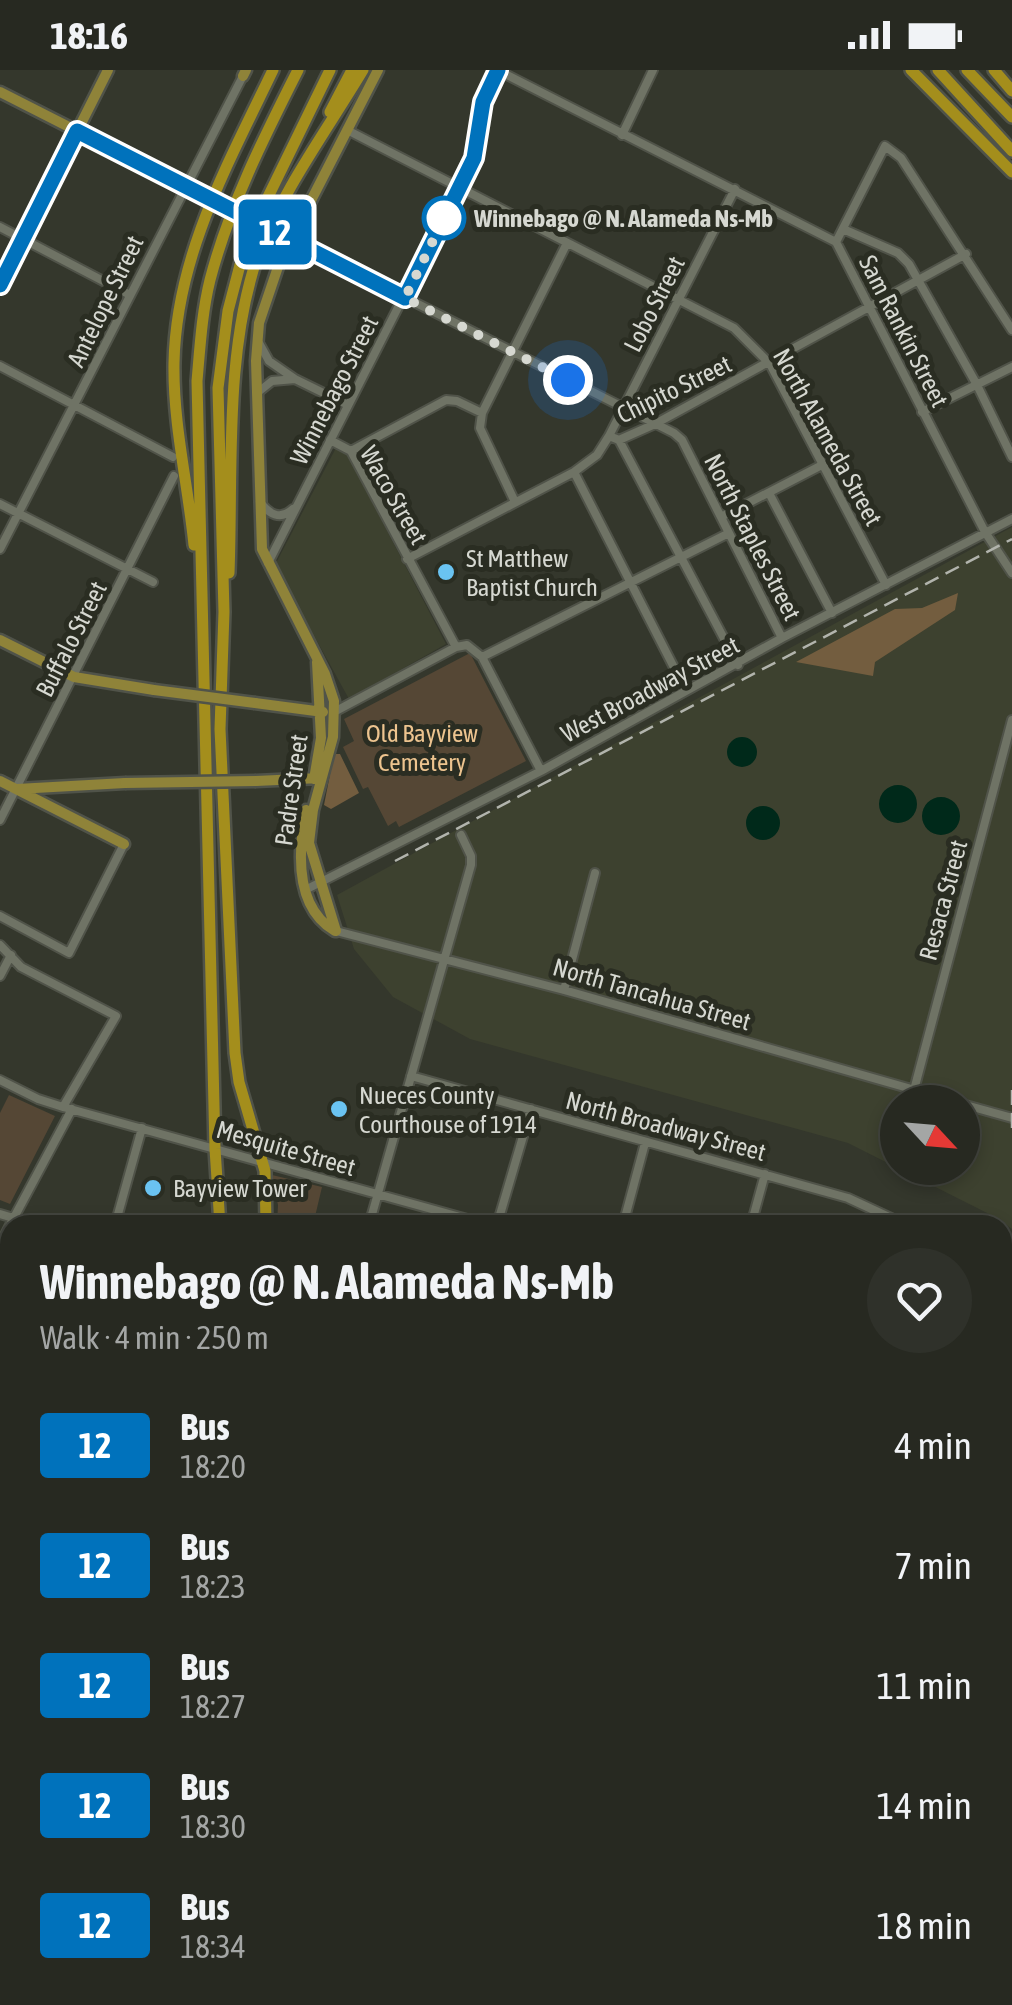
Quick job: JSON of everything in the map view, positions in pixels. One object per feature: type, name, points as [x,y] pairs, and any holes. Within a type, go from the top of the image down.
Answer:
[{"type":"highway","points":[[202,623],[175,406],[176,319],[189,257],[202,223],[273,70]]},
{"type":"highway","points":[[219,1215],[197,381],[209,284],[242,187],[298,70]]},
{"type":"highway","points":[[266,1215],[263,1165],[239,1082],[235,1053],[220,729],[224,612],[216,414],[228,310],[246,242],[330,70]]},
{"type":"highway","points":[[224,612],[240,326],[260,250],[352,70]]},
{"type":"highway","points":[[280,209],[364,70]]},
{"type":"highway","points":[[911,70],[1012,172]]},
{"type":"highway","points":[[938,70],[1012,151]]},
{"type":"highway","points":[[967,70],[1012,117]]},
{"type":"highway","points":[[994,70],[1012,91]]},
{"type":"main road","points":[[0,285],[108,70]]},
{"type":"main road","name":"Padre Street","points":[[336,931],[315,915],[300,861],[302,829],[333,737],[331,688],[262,549],[258,499],[258,340],[270,286],[287,238],[378,70]]},
{"type":"main road","name":"North Staples Street","points":[[0,92],[287,238]]},
{"type":"main road","points":[[0,640],[74,677],[334,712]]},
{"type":"main road","name":"Padre Street","points":[[316,656],[321,738],[309,843],[336,931]]},
{"type":"main road","points":[[16,790],[318,778]]},
{"type":"main road","points":[[0,781],[124,844]]},
{"type":"street","points":[[231,70],[245,72]]},
{"type":"street","name":"Sam Rankin Street","points":[[498,70],[836,242],[985,532],[1012,574]]},
{"type":"street","name":"Winnebago Street","points":[[268,563],[474,158],[483,102],[498,70]]},
{"type":"street","points":[[622,134],[654,70]]},
{"type":"street","name":"Antelope Street","points":[[0,549],[130,295],[190,189],[245,72]]},
{"type":"street","name":"North Alameda Street","points":[[347,130],[734,328],[770,364],[886,584]]},
{"type":"street","points":[[836,242],[884,146],[901,158],[1012,330]]},
{"type":"street","name":"Lobo Street","points":[[609,436],[735,189]]},
{"type":"street","points":[[0,227],[130,295]]},
{"type":"street","points":[[843,229],[898,253],[909,264],[1012,457]]},
{"type":"street","name":"North Staples Street","points":[[287,238],[682,440],[782,638]]},
{"type":"street","points":[[514,502],[480,428],[482,413],[566,243]]},
{"type":"street","name":"Chipito Street","points":[[408,560],[574,472],[597,455],[609,436],[620,440],[654,424],[966,254]]},
{"type":"street","points":[[258,340],[269,362],[348,405]]},
{"type":"street","points":[[0,366],[173,456]]},
{"type":"street","points":[[922,412],[1012,367]]},
{"type":"street","points":[[257,393],[272,381],[295,378]]},
{"type":"street","points":[[351,452],[446,400],[482,413]]},
{"type":"street","name":"Waco Street","points":[[330,440],[351,452],[456,647]]},
{"type":"street","points":[[620,440],[738,665]]},
{"type":"street","points":[[720,517],[822,465]]},
{"type":"street","points":[[574,472],[686,691]]},
{"type":"street","name":"Buffalo Street","points":[[0,820],[174,476]]},
{"type":"street","points":[[769,493],[832,613]]},
{"type":"street","points":[[258,499],[271,514],[278,516],[296,506]]},
{"type":"street","points":[[0,504],[153,582]]},
{"type":"street","name":"West Broadway Street","points":[[306,890],[541,771],[782,638],[1012,519]]},
{"type":"street","points":[[482,657],[728,533]]},
{"type":"street","points":[[334,712],[456,647],[468,645],[482,657],[541,771]]},
{"type":"street","name":"Resaca Street","points":[[915,1085],[1012,720]]},
{"type":"street","points":[[372,1215],[470,866],[461,835]]},
{"type":"street","points":[[0,916],[69,953],[124,844]]},
{"type":"street","points":[[564,990],[595,874]]},
{"type":"street","name":"North Tancahua Street","points":[[336,931],[564,990],[896,1085]]},
{"type":"street","points":[[0,945],[21,967],[116,1016],[15,1215]]},
{"type":"street","points":[[0,954],[11,955]]},
{"type":"street","points":[[0,976],[11,955]]},
{"type":"street","name":"North Broadway Street","points":[[411,1076],[848,1198],[882,1214]]},
{"type":"street","name":"Mesquite Street","points":[[0,1080],[38,1099],[68,1108],[453,1215]]},
{"type":"street","points":[[500,1215],[531,1109]]},
{"type":"street","name":"North Tancahua Street","points":[[980,1109],[1012,1118]]},
{"type":"street","points":[[118,1215],[142,1128]]},
{"type":"street","points":[[625,1215],[644,1143]]},
{"type":"street","points":[[753,1215],[765,1174]]},
{"type":"shaded area","points":[[337,446],[346,452],[446,644],[349,699],[275,565]]},
{"type":"shaded area","points":[[1012,527],[1012,1215],[991,1215],[931,1185],[980,1185],[980,1085],[880,1085],[880,1159],[848,1143],[470,1039],[393,997],[354,949],[337,895]]},
{"type":"shaded area","points":[[958,593],[955,610],[875,662],[873,676],[796,662],[895,609],[922,608]]},
{"type":"shaded area","points":[[742,737],[753,741],[757,752],[753,763],[742,767],[731,763],[727,752],[731,741]]},
{"type":"shaded area","points":[[334,754],[340,754],[359,793],[331,809],[324,805]]},
{"type":"shaded area","points":[[898,785],[911,791],[917,804],[911,817],[898,823],[885,817],[879,804],[885,791]]},
{"type":"shaded area","points":[[941,797],[954,803],[960,816],[954,829],[941,835],[928,829],[922,816],[928,803]]},
{"type":"shaded area","points":[[763,806],[775,811],[780,823],[775,835],[763,840],[751,835],[746,823],[751,811]]},
{"type":"green space","name":"Old Bayview Cemetery","points":[[470,653],[526,761],[399,827],[396,821],[388,826],[368,787],[363,789],[343,747],[354,741],[344,719]]},
{"type":"green space","points":[[9,1095],[55,1116],[10,1204],[0,1200],[0,1113]]},
{"type":"green space","points":[[272,1175],[322,1187],[315,1215],[278,1215]]},
{"type":"railway","points":[[395,861],[1012,539]]},
{"type":"railway","points":[[1012,1090],[1012,1130]]},
{"type":"bus line","name":"12","points":[[0,285],[77,131],[405,298],[474,158],[483,102],[498,70]]},
{"type":"place","name":"Winnebago @ N. Alameda Ns-Mb","points":[[444,218]]},
{"type":"place","name":"St Matthew Baptist Church","points":[[446,572]]},
{"type":"place","name":"Nueces County Courthouse of 1914","points":[[339,1109]]},
{"type":"place","name":"Bayview Tower","points":[[153,1188]]},
{"type":"route","points":[[444,218],[446,214],[405,298],[568,380]]}]
